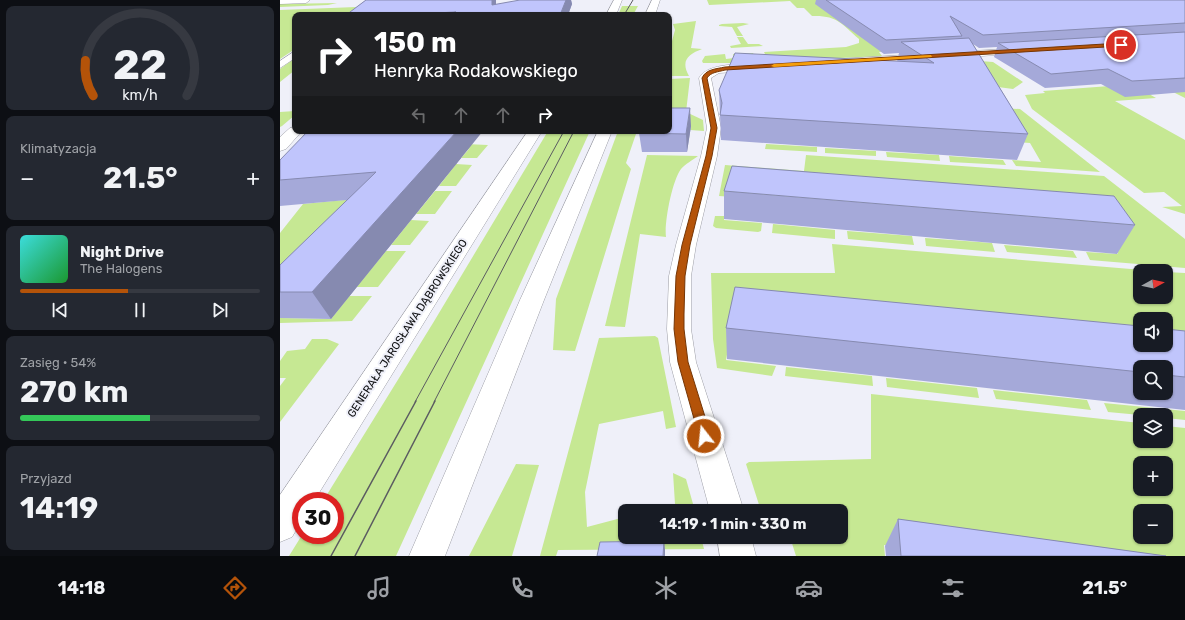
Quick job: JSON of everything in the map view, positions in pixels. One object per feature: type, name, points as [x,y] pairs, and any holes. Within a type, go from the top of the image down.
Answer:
[{"type":"main road","points":[[280,1],[306,0]]},
{"type":"main road","points":[[612,12],[618,0]]},
{"type":"main road","points":[[652,12],[658,1]]},
{"type":"main road","points":[[828,63],[1039,50]]},
{"type":"main road","points":[[725,504],[683,362],[679,329],[680,276],[691,225],[709,156],[714,128],[705,78],[710,72],[725,69],[773,66]]},
{"type":"main road","points":[[280,146],[292,133]]},
{"type":"main road","name":"GENERAŁA JAROSŁAWA DĄBROWSKIEGO","points":[[280,525],[533,134]]},
{"type":"main road","points":[[427,556],[532,300],[604,134]]},
{"type":"main road","points":[[735,544],[738,556]]},
{"type":"lane","points":[[280,65],[292,56]]},
{"type":"green space","points":[[707,0],[816,0],[897,51],[879,52],[882,56],[735,63],[703,63],[702,61],[705,56],[725,54],[726,59],[734,58],[733,54],[753,53],[755,57],[766,56],[764,52],[846,47],[859,43],[859,39],[843,25],[828,17],[812,16],[804,8],[797,8],[790,1],[709,5]]},
{"type":"green space","points":[[337,3],[328,5],[280,7],[280,4]]},
{"type":"green space","points":[[622,6],[638,6],[635,12],[619,12]]},
{"type":"green space","points":[[356,7],[361,8],[362,12],[292,12],[292,51],[280,59],[280,10]]},
{"type":"green space","points":[[696,21],[691,48],[702,49],[693,53],[687,58],[685,66],[689,76],[672,76],[672,41],[675,30],[673,24]]},
{"type":"green space","points":[[722,24],[749,24],[737,27],[743,36],[737,36],[732,27],[719,26]]},
{"type":"green space","points":[[737,37],[743,37],[748,44],[759,44],[763,46],[731,48],[730,46],[741,44]]},
{"type":"green space","points":[[292,60],[292,72],[280,82],[280,69]]},
{"type":"green space","points":[[967,60],[993,62],[1023,82],[1013,89],[998,87]]},
{"type":"green space","points":[[690,78],[686,112],[703,120],[704,131],[690,130],[691,126],[672,126],[672,79]]},
{"type":"green space","points":[[1163,82],[1185,86],[1185,98],[1173,92],[1149,94],[1156,98],[1115,101],[1185,140],[1185,214],[1162,207],[1182,206],[1164,192],[1144,193],[1032,109],[1025,95],[1045,93],[1043,91]]},
{"type":"green space","points":[[794,97],[1020,109],[1100,172],[1016,166],[1012,160],[1041,162],[1030,143],[732,124]]},
{"type":"green space","points":[[292,111],[292,118],[280,127],[280,112]]},
{"type":"green space","points":[[546,134],[589,134],[396,556],[289,556],[296,544],[344,544],[344,492],[329,492],[433,323]]},
{"type":"green space","points":[[617,134],[636,134],[626,163],[631,169],[575,351],[553,350],[556,299]]},
{"type":"green space","points":[[465,144],[488,145],[477,158],[461,158],[470,148],[280,311],[280,233],[303,204],[364,198]]},
{"type":"green space","points":[[766,144],[817,147],[817,152],[765,149]]},
{"type":"green space","points":[[825,148],[876,151],[876,156],[825,153]]},
{"type":"green space","points":[[886,152],[939,155],[940,161],[887,157]]},
{"type":"green space","points":[[647,155],[698,156],[683,167],[678,175],[669,202],[666,222],[666,237],[640,234],[625,327],[605,326]]},
{"type":"green space","points":[[806,155],[1104,176],[1185,239],[1185,268],[1173,267],[1173,264],[1138,264],[1090,260],[1086,252],[1118,254],[1098,224],[719,196],[725,165],[804,171]]},
{"type":"green space","points":[[949,156],[1003,160],[1006,165],[950,162]]},
{"type":"green space","points":[[456,164],[472,165],[456,186],[439,186]]},
{"type":"green space","points":[[435,191],[452,191],[435,214],[416,214]]},
{"type":"green space","points":[[715,216],[724,216],[724,220],[762,223],[761,231],[716,228],[713,226]]},
{"type":"green space","points":[[411,220],[429,221],[410,245],[391,245]]},
{"type":"green space","points":[[773,224],[835,230],[835,239],[772,233]]},
{"type":"green space","points":[[847,231],[912,236],[914,245],[848,239]]},
{"type":"green space","points":[[925,238],[992,243],[995,252],[926,246]]},
{"type":"green space","points":[[832,244],[1133,269],[1133,304],[1173,304],[1173,272],[1185,273],[1185,363],[1173,362],[1173,360],[1156,360],[734,317],[726,360],[776,366],[772,376],[717,368],[713,339],[711,273],[835,273]]},
{"type":"green space","points":[[1004,245],[1073,251],[1077,258],[1007,252]]},
{"type":"green space","points":[[386,251],[406,251],[378,287],[356,287]]},
{"type":"green space","points":[[349,296],[372,296],[352,321],[280,323],[280,318],[331,319]]},
{"type":"green space","points":[[655,336],[658,338],[676,427],[666,429],[663,411],[599,424],[585,492],[587,527],[618,519],[618,544],[703,544],[704,549],[558,550],[556,556],[540,556],[599,338]]},
{"type":"green space","points":[[312,339],[327,339],[339,344],[280,422],[280,386],[286,378],[280,378],[280,361],[287,351],[305,349]]},
{"type":"green space","points":[[786,367],[872,376],[873,386],[785,376]]},
{"type":"green space","points":[[886,378],[977,388],[979,398],[887,387]]},
{"type":"green space","points":[[993,390],[1087,400],[1091,410],[996,399]]},
{"type":"green space","points":[[871,394],[1133,422],[1133,448],[1173,448],[1173,427],[1185,428],[1185,556],[963,556],[884,545],[885,556],[796,556],[792,544],[848,544],[848,504],[759,504],[746,464],[749,462],[871,459]]},
{"type":"green space","points":[[1104,403],[1155,408],[1133,408],[1133,414],[1108,412]]},
{"type":"green space","points":[[1173,410],[1185,411],[1185,420],[1173,419]]},
{"type":"green space","points":[[516,464],[539,465],[512,556],[469,556]]},
{"type":"green space","points":[[673,473],[686,479],[693,504],[675,504]]},
{"type":"building","points":[[366,0],[492,0],[492,5],[520,0],[566,0],[561,12],[350,12]]},
{"type":"building","points":[[826,0],[1185,0],[1185,23],[983,35],[950,16],[962,36],[886,40]]},
{"type":"building","points":[[1185,32],[1185,78],[1132,81],[1108,69],[1051,74],[998,43]]},
{"type":"building","points":[[969,38],[1028,134],[720,115],[722,103],[719,90],[735,53],[934,63],[901,42]]},
{"type":"building","points":[[672,108],[690,108],[686,134],[672,134]]},
{"type":"building","points":[[305,134],[454,134],[312,292],[280,292],[280,265],[376,172],[280,180],[280,160]]},
{"type":"building","points":[[732,166],[1114,196],[1135,225],[724,191]]},
{"type":"building","points":[[735,287],[1133,325],[1133,352],[1173,352],[1173,330],[1185,331],[1185,377],[1173,376],[1173,360],[1133,360],[1133,371],[726,328]]},
{"type":"building","points":[[898,519],[1166,556],[901,556]]},
{"type":"building","points":[[600,542],[618,542],[618,544],[664,544],[663,556],[597,556]]},
{"type":"tram line","points":[[626,12],[633,0]]},
{"type":"tram line","points":[[415,402],[562,134]]},
{"type":"tram line","points":[[434,402],[572,134]]},
{"type":"tram line","points":[[331,556],[416,401]]},
{"type":"tram line","points":[[355,556],[435,401]]},
{"type":"slow traffic","points":[[774,66],[931,56]]},
{"type":"route","points":[[704,436],[683,362],[679,329],[679,314],[680,276],[686,245],[709,156],[714,128],[705,78],[710,72],[725,69],[1121,45]]}]
